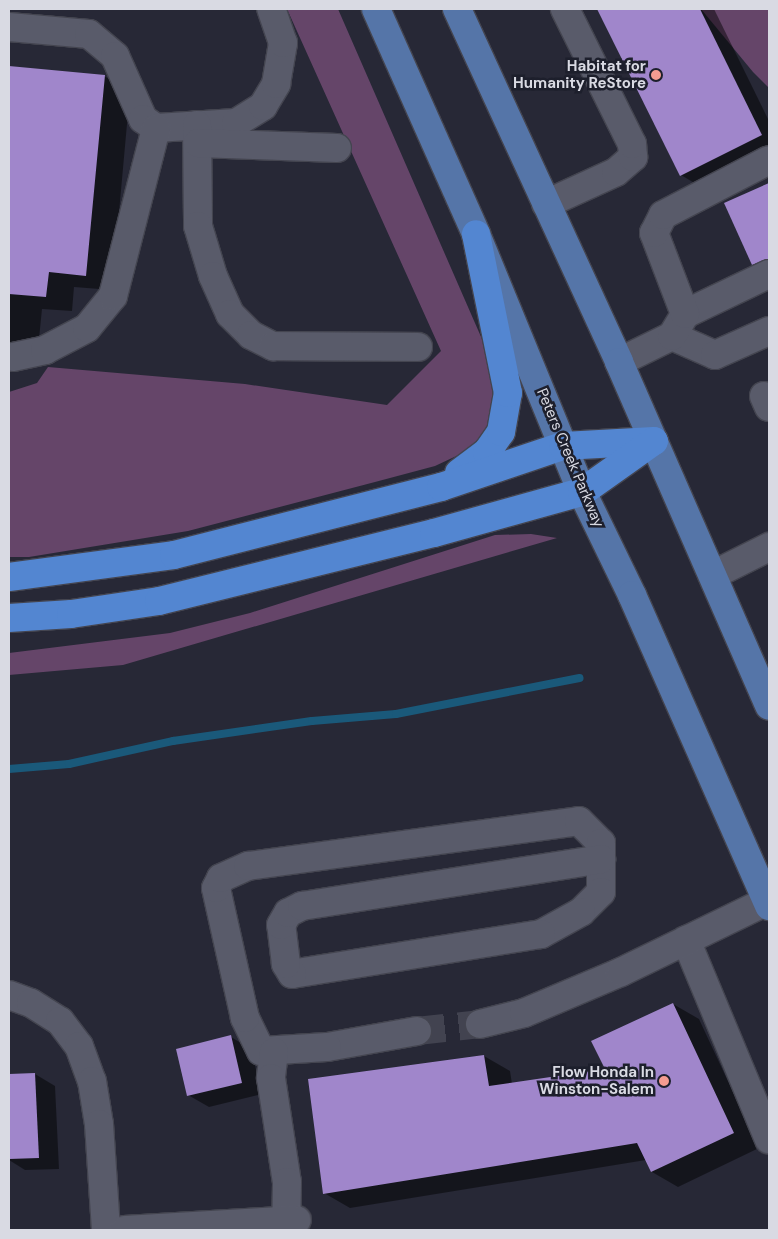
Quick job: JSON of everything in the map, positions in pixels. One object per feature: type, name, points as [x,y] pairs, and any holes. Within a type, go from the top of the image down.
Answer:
[{"type":"highway","points":[[441,487],[487,452],[501,432],[506,413],[508,393],[476,234]]},
{"type":"highway","points":[[9,577],[174,555],[441,487],[563,446],[654,441]]},
{"type":"highway","points":[[11,618],[159,601],[380,548],[582,492],[654,441]]},
{"type":"main road","name":"Peters Creek Parkway","points":[[376,9],[476,234],[582,492],[632,595],[768,904]]},
{"type":"main road","points":[[465,11],[546,204],[619,362],[769,706]]},
{"type":"lane","points":[[198,134],[236,123],[263,106],[276,84],[282,62],[282,43],[271,9]]},
{"type":"lane","points":[[546,204],[616,172],[633,157],[632,144],[565,9]]},
{"type":"lane","points":[[9,27],[89,34],[115,56],[150,123],[113,296],[88,328],[45,350],[12,357]]},
{"type":"lane","points":[[150,123],[198,134],[337,148]]},
{"type":"lane","points":[[198,134],[198,226],[213,276],[230,314],[251,335],[274,346],[418,347]]},
{"type":"lane","points":[[769,160],[663,215],[654,233],[678,325],[715,355],[769,331]]},
{"type":"lane","points":[[619,362],[678,325],[769,274]]},
{"type":"lane","points":[[713,575],[769,547]]},
{"type":"lane","points":[[417,1031],[327,1047],[274,1052],[261,1051],[245,1018],[216,888],[221,878],[248,866],[579,821],[601,843],[601,859],[601,892],[581,912],[541,934],[292,974],[286,964],[281,925],[288,913],[302,906],[601,859]]},
{"type":"lane","points":[[480,1024],[524,1013],[768,904]]},
{"type":"lane","points":[[686,940],[769,1140]]},
{"type":"lane","points":[[9,995],[31,1003],[60,1021],[80,1046],[92,1081],[99,1124],[106,1230]]},
{"type":"lane","points":[[125,1230],[292,1220],[271,1078],[274,1052]]},
{"type":"shaded area","points":[[287,9],[338,9],[492,362],[499,388],[493,430],[467,451],[435,466],[375,482],[188,531],[29,557],[9,557],[9,392],[37,383],[48,367],[245,384],[387,405],[441,351]]},
{"type":"shaded area","points":[[701,9],[769,9],[769,88],[753,72]]},
{"type":"shaded area","points":[[531,534],[557,538],[123,665],[9,675],[9,653],[170,633],[250,613],[495,535]]},
{"type":"building","points":[[597,9],[700,9],[762,135],[680,176]]},
{"type":"building","points":[[9,66],[105,75],[86,276],[49,272],[46,297],[9,294]]},
{"type":"building","points":[[769,183],[769,259],[752,265],[724,203]]},
{"type":"building","points":[[673,1003],[734,1133],[651,1172],[637,1143],[323,1194],[308,1079],[484,1055],[489,1086],[605,1069],[591,1041]]},
{"type":"building","points":[[231,1035],[242,1083],[187,1096],[176,1049]]},
{"type":"building","points":[[35,1073],[39,1158],[9,1159],[9,1074]]},
{"type":"waterway","points":[[9,769],[69,764],[173,741],[312,721],[396,714],[579,678]]},
{"type":"tunnel","points":[[417,1031],[480,1024]]},
{"type":"place","name":"Habitat for Humanity ReStore","points":[[656,75]]},
{"type":"place","name":"Flow Honda In Winston-Salem","points":[[664,1081]]}]
